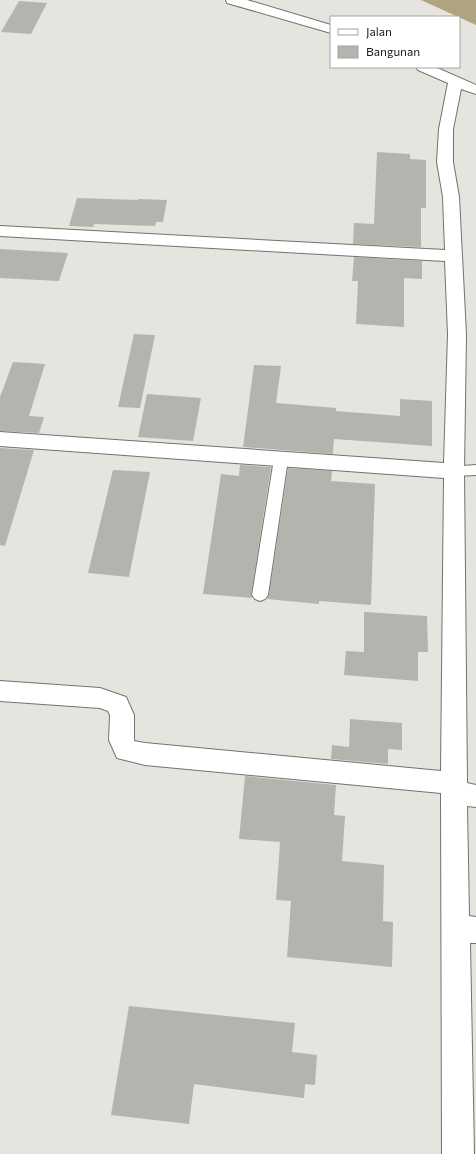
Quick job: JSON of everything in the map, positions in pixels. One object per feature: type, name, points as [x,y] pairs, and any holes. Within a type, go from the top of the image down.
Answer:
[{"type":"street","points":[[232,0],[291,16],[330,29]]},
{"type":"street","points":[[425,68],[466,86],[446,129],[445,162],[450,197],[465,471],[462,791],[466,929],[458,1154]]},
{"type":"street","points":[[0,231],[453,256]]},
{"type":"street","points":[[0,439],[465,471]]},
{"type":"street","points":[[0,691],[100,698],[118,704],[122,715],[121,740],[126,750],[145,754],[462,791]]},
{"type":"lane","points":[[260,595],[281,459]]},
{"type":"shaded area","points":[[421,0],[476,0],[476,25],[460,18],[460,16],[456,16]]},
{"type":"building","points":[[19,1],[47,3],[31,34],[1,32]]},
{"type":"building","points":[[377,152],[410,154],[410,159],[426,160],[426,208],[421,208],[421,247],[353,244],[354,223],[374,224]]},
{"type":"building","points":[[77,198],[167,200],[163,222],[156,222],[155,226],[94,224],[93,227],[69,226]]},
{"type":"building","points":[[0,249],[68,253],[59,281],[0,278]]},
{"type":"building","points":[[354,257],[422,261],[422,279],[404,278],[404,327],[356,324],[358,281],[352,281]]},
{"type":"building","points":[[134,334],[155,335],[140,408],[118,407]]},
{"type":"building","points":[[13,362],[45,364],[29,416],[44,417],[39,433],[0,431],[0,397]]},
{"type":"building","points":[[254,365],[281,366],[276,403],[336,408],[336,411],[400,416],[400,399],[432,401],[432,446],[334,439],[333,454],[243,447]]},
{"type":"building","points":[[147,394],[201,398],[193,441],[138,437]]},
{"type":"building","points":[[0,448],[34,450],[5,546],[0,545]]},
{"type":"building","points":[[240,465],[271,467],[251,595],[252,598],[203,594],[221,474],[239,476]]},
{"type":"building","points":[[288,468],[332,471],[331,481],[375,484],[371,605],[319,601],[319,604],[267,599],[269,595]]},
{"type":"building","points":[[113,470],[150,472],[129,577],[88,573]]},
{"type":"building","points":[[364,612],[427,616],[428,652],[418,652],[418,681],[344,675],[346,651],[364,652]]},
{"type":"building","points":[[350,719],[402,723],[402,750],[388,749],[388,764],[331,759],[332,745],[349,747]]},
{"type":"building","points":[[245,776],[336,785],[334,815],[345,816],[342,861],[384,865],[383,921],[393,922],[392,967],[287,957],[291,901],[276,900],[280,842],[239,839]]},
{"type":"building","points":[[129,1006],[295,1023],[292,1052],[317,1055],[315,1085],[305,1084],[304,1098],[194,1084],[189,1124],[111,1115]]}]
